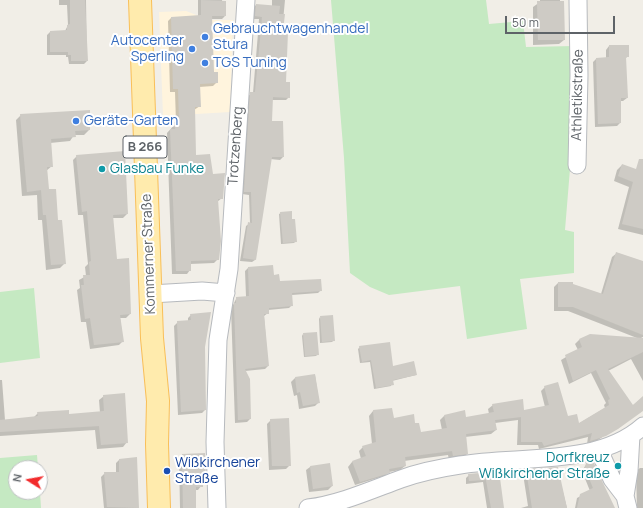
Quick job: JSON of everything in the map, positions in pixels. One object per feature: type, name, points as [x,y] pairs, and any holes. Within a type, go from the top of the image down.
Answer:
[{"type":"main road","name":"Kommerner Straße","points":[[140,0],[151,294],[158,401],[156,444],[159,508]]},
{"type":"street","name":"Trotzenberg","points":[[217,508],[215,442],[217,355],[220,318],[226,293],[229,269],[246,0]]},
{"type":"street","name":"Athletikstraße","points":[[577,166],[579,75],[578,0]]},
{"type":"street","points":[[151,294],[202,291],[226,293]]},
{"type":"street","points":[[308,508],[337,505],[403,478],[458,465],[560,456],[599,450],[610,447],[637,430]]},
{"type":"street","points":[[626,502],[629,471],[637,430]]},
{"type":"street","points":[[599,450],[612,479],[626,502]]},
{"type":"shaded area","points":[[186,11],[209,20],[233,20],[230,112],[163,116],[159,12]]},
{"type":"green space","points":[[331,0],[486,0],[489,24],[523,21],[526,47],[574,46],[574,120],[565,230],[574,232],[574,273],[520,279],[527,329],[467,339],[460,286],[389,295],[370,287],[350,273],[344,158]]},
{"type":"green space","points":[[34,288],[40,358],[0,363],[0,292]]},
{"type":"green space","points":[[37,455],[37,460],[8,460],[8,500],[40,500],[41,508],[0,508],[0,458]]},
{"type":"building","points":[[70,0],[85,0],[88,61],[71,61],[71,55],[68,55],[68,52],[50,52],[50,31],[67,30],[67,25],[70,24]]},
{"type":"building","points":[[201,0],[226,1],[226,16],[212,16],[214,72],[218,72],[218,83],[200,84],[201,107],[195,107],[196,155],[210,154],[213,174],[225,173],[223,199],[218,199],[221,241],[219,260],[191,261],[191,271],[176,271],[170,129],[175,129],[174,122],[179,122],[178,89],[173,89],[171,17],[201,15]]},
{"type":"building","points":[[537,1],[564,1],[565,40],[538,40]]},
{"type":"building","points":[[256,4],[280,6],[279,14],[285,14],[283,31],[288,32],[286,82],[290,82],[290,98],[273,97],[272,121],[283,121],[284,157],[272,157],[256,260],[243,258],[248,222],[252,223],[251,192],[244,192],[250,92],[255,92],[262,17],[255,16]]},
{"type":"building","points":[[609,45],[629,45],[629,57],[626,57],[628,98],[621,98],[621,123],[598,124],[596,58],[609,57]]},
{"type":"building","points":[[90,110],[90,130],[75,131],[76,137],[51,139],[53,167],[47,167],[49,189],[56,189],[58,220],[62,220],[66,264],[51,265],[46,215],[43,215],[41,190],[27,192],[20,114]]},
{"type":"building","points":[[125,151],[128,214],[113,215],[117,259],[129,258],[131,314],[120,315],[124,342],[94,345],[90,318],[85,319],[81,285],[84,285],[83,275],[90,275],[89,262],[91,261],[87,211],[82,212],[76,155]]},
{"type":"building","points":[[639,159],[643,159],[643,229],[622,224],[633,182],[618,176],[622,164],[636,169]]},
{"type":"building","points":[[292,211],[292,219],[295,219],[297,242],[283,243],[280,212]]},
{"type":"building","points":[[616,252],[643,261],[643,335],[573,307],[558,307],[558,282],[573,282],[573,284],[603,294]]},
{"type":"building","points":[[273,265],[274,275],[279,274],[280,281],[321,279],[322,291],[292,293],[293,306],[269,308],[269,314],[264,314],[269,366],[245,369],[250,379],[251,419],[238,420],[234,303],[236,303],[236,297],[249,296],[248,267]]},
{"type":"building","points":[[211,312],[205,347],[206,410],[181,412],[177,321],[191,320],[190,314]]},
{"type":"building","points":[[333,315],[335,341],[322,342],[320,316]]},
{"type":"building","points":[[317,332],[319,355],[305,356],[303,333]]},
{"type":"building","points":[[590,334],[643,338],[643,352],[608,369],[633,405],[643,396],[643,411],[618,429],[606,436],[590,441],[592,433],[544,446],[542,442],[521,442],[521,417],[495,420],[497,430],[466,434],[468,454],[453,456],[452,451],[405,457],[406,466],[389,469],[390,473],[360,482],[352,461],[366,456],[362,446],[376,442],[373,410],[392,408],[394,418],[414,414],[415,423],[419,423],[421,432],[447,428],[444,415],[465,410],[466,417],[494,412],[492,404],[523,399],[524,410],[549,405],[544,386],[558,382],[568,416],[577,414],[579,423],[609,405],[608,400],[610,399],[596,370],[573,381],[565,355],[582,347],[579,339]]},
{"type":"building","points":[[390,342],[393,366],[414,361],[417,375],[393,380],[394,385],[376,388],[371,360],[362,362],[359,346]]},
{"type":"building","points":[[315,374],[320,403],[303,406],[300,392],[297,393],[295,377]]},
{"type":"building","points":[[125,393],[128,443],[101,445],[99,426],[0,432],[0,420],[38,416],[37,412],[69,410],[69,414],[104,411],[103,395]]},
{"type":"building","points":[[289,418],[291,466],[272,466],[270,419]]},
{"type":"building","points":[[205,453],[206,481],[203,481],[203,487],[196,487],[196,508],[183,508],[182,454]]},
{"type":"building","points":[[137,457],[139,508],[107,507],[104,472],[119,472],[119,459]]},
{"type":"building","points":[[593,461],[615,508],[577,508],[580,494],[593,488],[585,468],[586,463]]},
{"type":"building","points":[[330,463],[333,486],[313,489],[310,466]]},
{"type":"building","points":[[558,467],[567,508],[532,508],[526,469]]},
{"type":"building","points":[[502,471],[503,478],[500,478],[504,508],[491,508],[486,480],[469,481],[468,474]]},
{"type":"place","name":"Gebrauchtwagenhandel Stura","points":[[205,37]]},
{"type":"place","name":"Autocenter Sperling","points":[[192,49]]},
{"type":"place","name":"TGS Tuning","points":[[205,63]]},
{"type":"place","name":"Geräte-Garten","points":[[76,121]]},
{"type":"place","name":"Glasbau Funke","points":[[102,169]]},
{"type":"place","name":"Dorfkreuz Wißkirchener Straße","points":[[618,466]]},
{"type":"place","name":"Wißkirchener Straße","points":[[167,471]]}]
